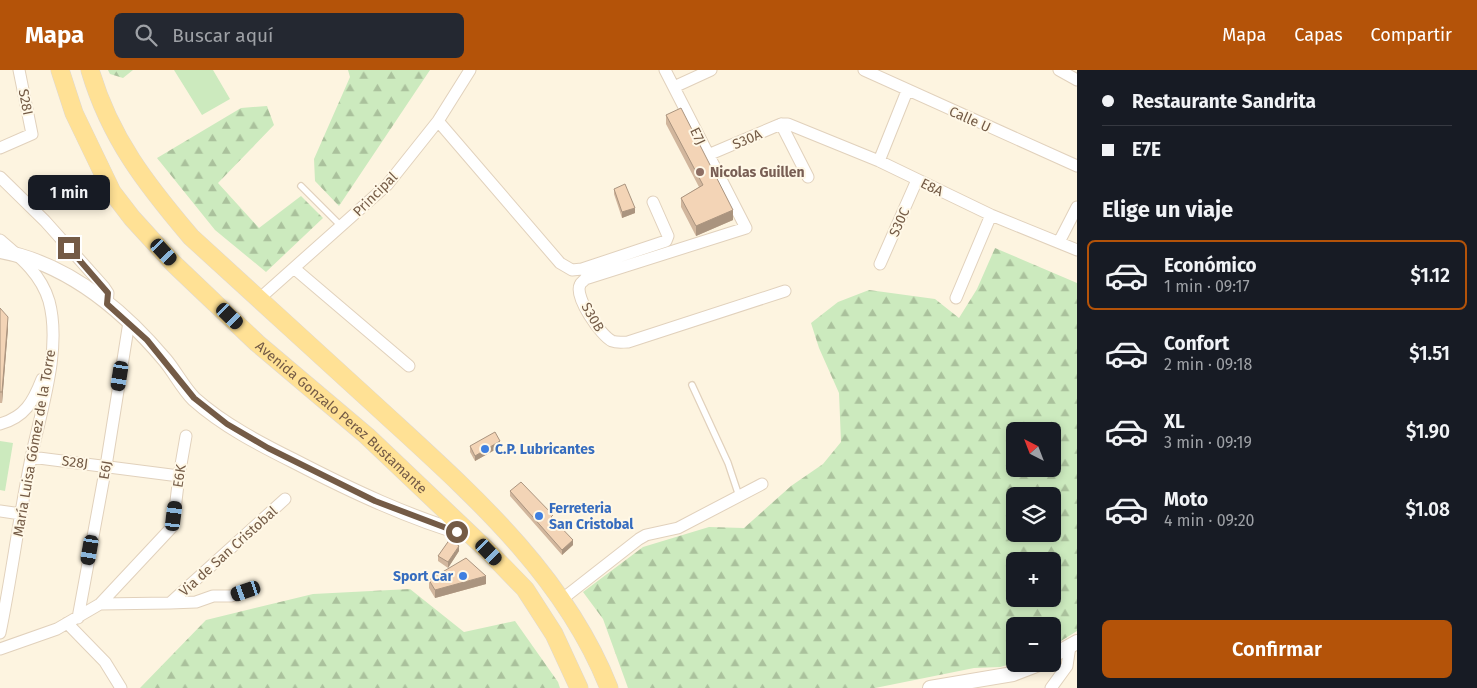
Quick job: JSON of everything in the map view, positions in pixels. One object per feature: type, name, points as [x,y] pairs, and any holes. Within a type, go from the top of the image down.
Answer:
[{"type":"main road","name":"Avenida Gonzalo Perez Bustamante","points":[[60,70],[74,113],[112,192],[132,218],[174,264],[257,343],[367,436],[473,536],[525,590],[554,634],[579,688]]},
{"type":"main road","name":"Avenida Gonzalo Perez Bustamante","points":[[90,70],[104,111],[121,144],[154,194],[192,237],[484,505],[538,568],[561,600],[596,654],[609,688]]},
{"type":"street","name":"S28I","points":[[0,148],[32,134],[19,70]]},
{"type":"street","name":"Principal","points":[[259,299],[388,185],[438,121],[470,70]]},
{"type":"street","name":"E7J","points":[[665,70],[746,228]]},
{"type":"street","points":[[674,87],[711,70]]},
{"type":"street","name":"Calle U","points":[[864,70],[1077,166]]},
{"type":"street","points":[[1061,70],[1077,80]]},
{"type":"street","points":[[879,161],[907,91]]},
{"type":"street","points":[[438,121],[560,263],[572,270],[666,241],[668,236],[653,202]]},
{"type":"street","points":[[784,124],[808,177]]},
{"type":"street","name":"S30A","points":[[708,155],[784,124]]},
{"type":"street","name":"E8A","points":[[784,124],[879,161],[991,215],[1077,250]]},
{"type":"street","points":[[0,177],[45,221],[104,288],[108,293],[107,304]]},
{"type":"street","name":"S30C","points":[[880,264],[917,180]]},
{"type":"street","points":[[1059,242],[1077,207]]},
{"type":"street","points":[[956,298],[991,215]]},
{"type":"street","name":"S30B","points":[[746,228],[585,279],[580,285],[579,292],[593,322],[603,336],[614,343],[628,342],[785,291]]},
{"type":"street","name":"María Luisa Gómez de la Torre","points":[[0,240],[34,271],[48,300],[52,320],[50,359],[41,417],[31,457],[4,593],[0,633]]},
{"type":"street","points":[[0,251],[42,262],[64,274],[107,304],[129,322],[166,360],[194,398],[227,424],[268,448],[375,501],[431,523],[473,536]]},
{"type":"street","points":[[296,268],[409,366]]},
{"type":"street","name":"E6J","points":[[78,618],[106,466],[129,322]]},
{"type":"street","points":[[0,424],[20,416],[29,408],[50,359]]},
{"type":"street","name":"E6K","points":[[100,604],[173,526],[186,436]]},
{"type":"street","name":"S28J","points":[[31,457],[179,476]]},
{"type":"street","points":[[561,600],[639,539],[646,535],[678,528],[762,484]]},
{"type":"street","name":"Via de San Cristobal","points":[[100,604],[170,603],[285,500]]},
{"type":"street","points":[[0,511],[21,514]]},
{"type":"street","points":[[170,603],[196,602],[213,596],[231,596],[246,591]]},
{"type":"street","points":[[0,649],[67,624],[100,604]]},
{"type":"street","points":[[67,624],[105,662],[121,688]]},
{"type":"street","points":[[1061,651],[1074,644]]},
{"type":"street","points":[[1051,688],[1067,666],[1074,644]]},
{"type":"street","points":[[930,688],[1018,672]]},
{"type":"lane","points":[[301,186],[342,227]]},
{"type":"lane","points":[[692,385],[728,463],[739,496]]},
{"type":"green space","points":[[108,70],[133,70],[123,78],[110,74]]},
{"type":"green space","points":[[174,70],[213,70],[230,99],[202,115]]},
{"type":"green space","points":[[348,70],[430,70],[339,206],[315,181],[314,159],[350,77]]},
{"type":"green space","points":[[267,106],[274,125],[218,183],[259,228],[301,196],[323,218],[266,272],[215,230],[157,158],[241,108]]},
{"type":"green space","points":[[995,248],[1077,283],[1077,631],[1061,641],[1061,617],[1006,617],[1006,665],[974,668],[875,688],[628,688],[603,619],[583,592],[643,547],[709,527],[744,528],[791,486],[823,464],[841,442],[839,393],[819,348],[811,323],[838,302],[869,290],[935,299],[959,318],[977,289]]},
{"type":"green space","points":[[0,441],[13,443],[5,491],[0,490]]},
{"type":"green space","points":[[410,589],[464,632],[515,621],[558,682],[560,688],[140,688],[206,620],[313,594]]},
{"type":"building","points":[[681,108],[733,210],[696,226],[681,198],[703,185],[666,115]]},
{"type":"building","points":[[625,184],[635,208],[622,212],[614,189]]},
{"type":"building","points":[[0,308],[8,317],[2,392],[0,392]]},
{"type":"building","points":[[495,432],[500,441],[475,456],[470,446]]},
{"type":"building","points":[[521,482],[553,515],[551,517],[573,540],[562,550],[510,491]]},
{"type":"building","points":[[450,539],[459,546],[448,562],[438,556]]},
{"type":"building","points":[[466,558],[486,576],[435,590],[429,580]]},
{"type":"place","name":"Nicolas Guillen","points":[[700,172]]},
{"type":"place","name":"C.P. Lubricantes","points":[[485,449]]},
{"type":"place","name":"Ferreteria San Cristobal","points":[[539,516]]},
{"type":"place","name":"Sport Car","points":[[463,576]]},
{"type":"route","points":[[69,248],[108,293],[107,304],[129,322],[166,360],[194,398],[227,424],[268,448],[375,501],[457,532]]}]
